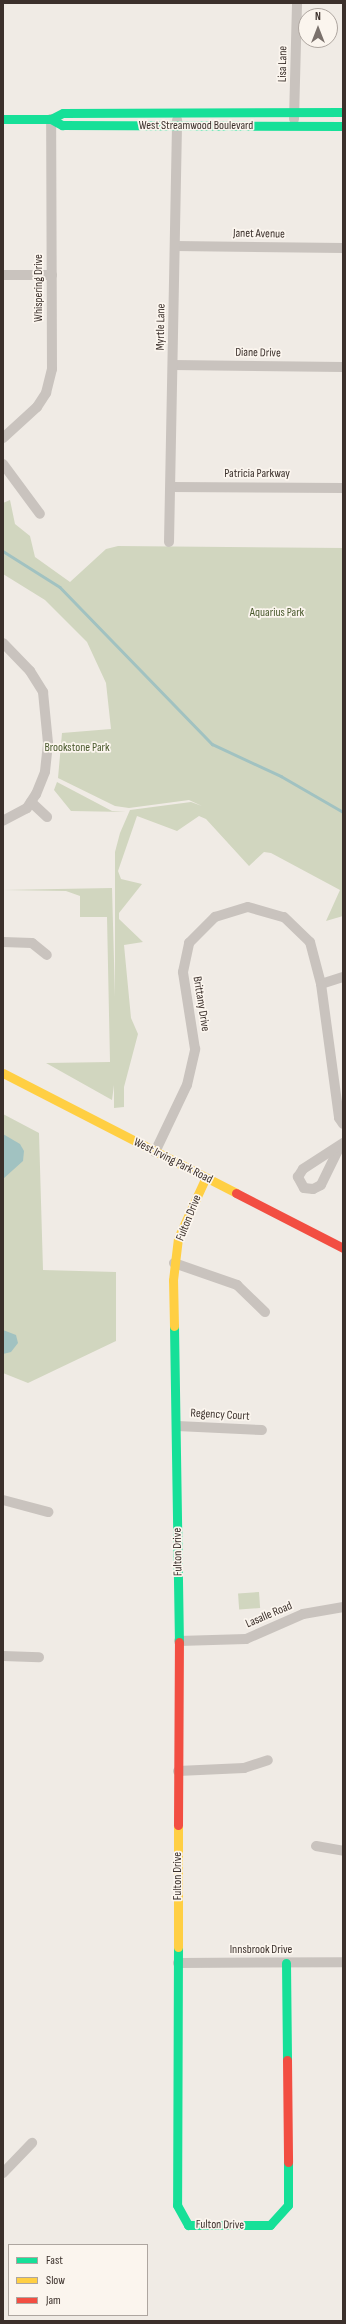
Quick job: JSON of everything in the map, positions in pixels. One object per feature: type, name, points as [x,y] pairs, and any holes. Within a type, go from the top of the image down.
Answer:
[{"type":"street","name":"Lisa Lane","points":[[294,126],[297,3]]},
{"type":"street","name":"Myrtle Lane","points":[[169,542],[178,112]]},
{"type":"street","name":"West Streamwood Boulevard","points":[[3,119],[51,119],[63,113],[343,112]]},
{"type":"street","name":"West Streamwood Boulevard","points":[[51,119],[62,125],[343,126]]},
{"type":"street","name":"Whispering Drive","points":[[3,438],[28,417],[49,382],[52,274],[51,119]]},
{"type":"street","name":"Janet Avenue","points":[[175,246],[343,248]]},
{"type":"street","points":[[3,275],[52,274]]},
{"type":"street","name":"Diane Drive","points":[[173,365],[343,367]]},
{"type":"street","points":[[3,464],[40,514]]},
{"type":"street","name":"Patricia Parkway","points":[[171,487],[343,488]]},
{"type":"street","points":[[3,643],[38,682],[46,708],[45,772],[31,802],[3,821]]},
{"type":"street","points":[[31,802],[47,817]]},
{"type":"street","name":"Brittany Drive","points":[[155,1152],[187,1085],[195,1049],[183,972],[189,943],[202,929],[221,914],[248,907],[284,917],[310,942],[321,984],[339,1118],[343,1124]]},
{"type":"street","points":[[3,942],[32,942],[47,955]]},
{"type":"street","points":[[321,984],[343,977]]},
{"type":"street","name":"West Irving Park Road","points":[[3,1073],[343,1248]]},
{"type":"street","points":[[342,1144],[321,1185],[313,1189],[304,1188],[299,1174],[342,1144]]},
{"type":"street","name":"Fulton Drive","points":[[205,1178],[178,1238],[174,1263],[179,1641],[177,2205],[188,2225],[270,2225],[288,2205],[286,1963]]},
{"type":"street","points":[[174,1263],[237,1285],[265,1312]]},
{"type":"street","name":"Regency Court","points":[[177,1426],[262,1430]]},
{"type":"street","points":[[3,1500],[48,1512]]},
{"type":"street","name":"Lasalle Road","points":[[179,1641],[246,1639],[303,1614],[343,1607]]},
{"type":"street","points":[[3,1656],[39,1657]]},
{"type":"street","points":[[178,1771],[244,1768],[268,1760]]},
{"type":"street","points":[[316,1846],[343,1851]]},
{"type":"street","name":"Innsbrook Drive","points":[[178,1963],[343,1962]]},
{"type":"street","points":[[3,2173],[32,2143]]},
{"type":"green space","points":[[10,500],[15,524],[30,536],[35,557],[70,582],[106,549],[118,546],[343,548],[343,916],[326,921],[340,890],[271,853],[264,852],[249,866],[206,819],[199,816],[177,831],[137,816],[118,871],[121,879],[142,884],[119,913],[119,919],[143,942],[124,945],[131,1018],[138,1034],[124,1087],[124,1107],[114,1108],[114,1085],[112,1100],[46,1063],[110,1062],[107,917],[80,917],[80,896],[66,891],[3,890],[112,888],[115,997],[115,852],[120,833],[130,810],[191,802],[202,806],[189,800],[129,808],[115,806],[58,778],[62,733],[111,729],[106,683],[87,642],[45,600],[3,574],[3,503]]},
{"type":"green space","points":[[57,782],[112,811],[126,812],[71,811],[54,790]]},
{"type":"green space","points":[[3,1114],[39,1133],[43,1270],[116,1272],[116,1341],[28,1383],[3,1373]]},
{"type":"green space","points":[[259,1592],[260,1608],[239,1609],[238,1593]]},
{"type":"water","points":[[3,1134],[20,1144],[24,1151],[23,1161],[3,1179]]},
{"type":"water","points":[[3,1330],[16,1335],[18,1343],[11,1352],[3,1354]]},
{"type":"waterway","points":[[3,551],[60,587],[212,744],[281,776],[343,812]]},
{"type":"traffic: fast","points":[[3,119],[51,119],[63,113],[343,112]]},
{"type":"traffic: fast","points":[[51,119],[62,125],[343,126]]},
{"type":"traffic: fast","points":[[174,1326],[179,1642]]},
{"type":"traffic: fast","points":[[178,1947],[177,2205],[188,2225],[270,2225],[288,2205],[288,2162]]},
{"type":"traffic: fast","points":[[286,1963],[287,2060]]},
{"type":"traffic: slow","points":[[3,1073],[236,1193]]},
{"type":"traffic: slow","points":[[174,1326],[173,1280],[178,1238],[205,1179]]},
{"type":"traffic: slow","points":[[178,1825],[178,1947]]},
{"type":"traffic: jam","points":[[236,1193],[343,1248]]},
{"type":"traffic: jam","points":[[178,1825],[179,1642]]},
{"type":"traffic: jam","points":[[287,2060],[288,2162]]},
{"type":"park label","name":"Aquarius Park","points":[[277,613]]},
{"type":"park label","name":"Brookstone Park","points":[[77,748]]}]
